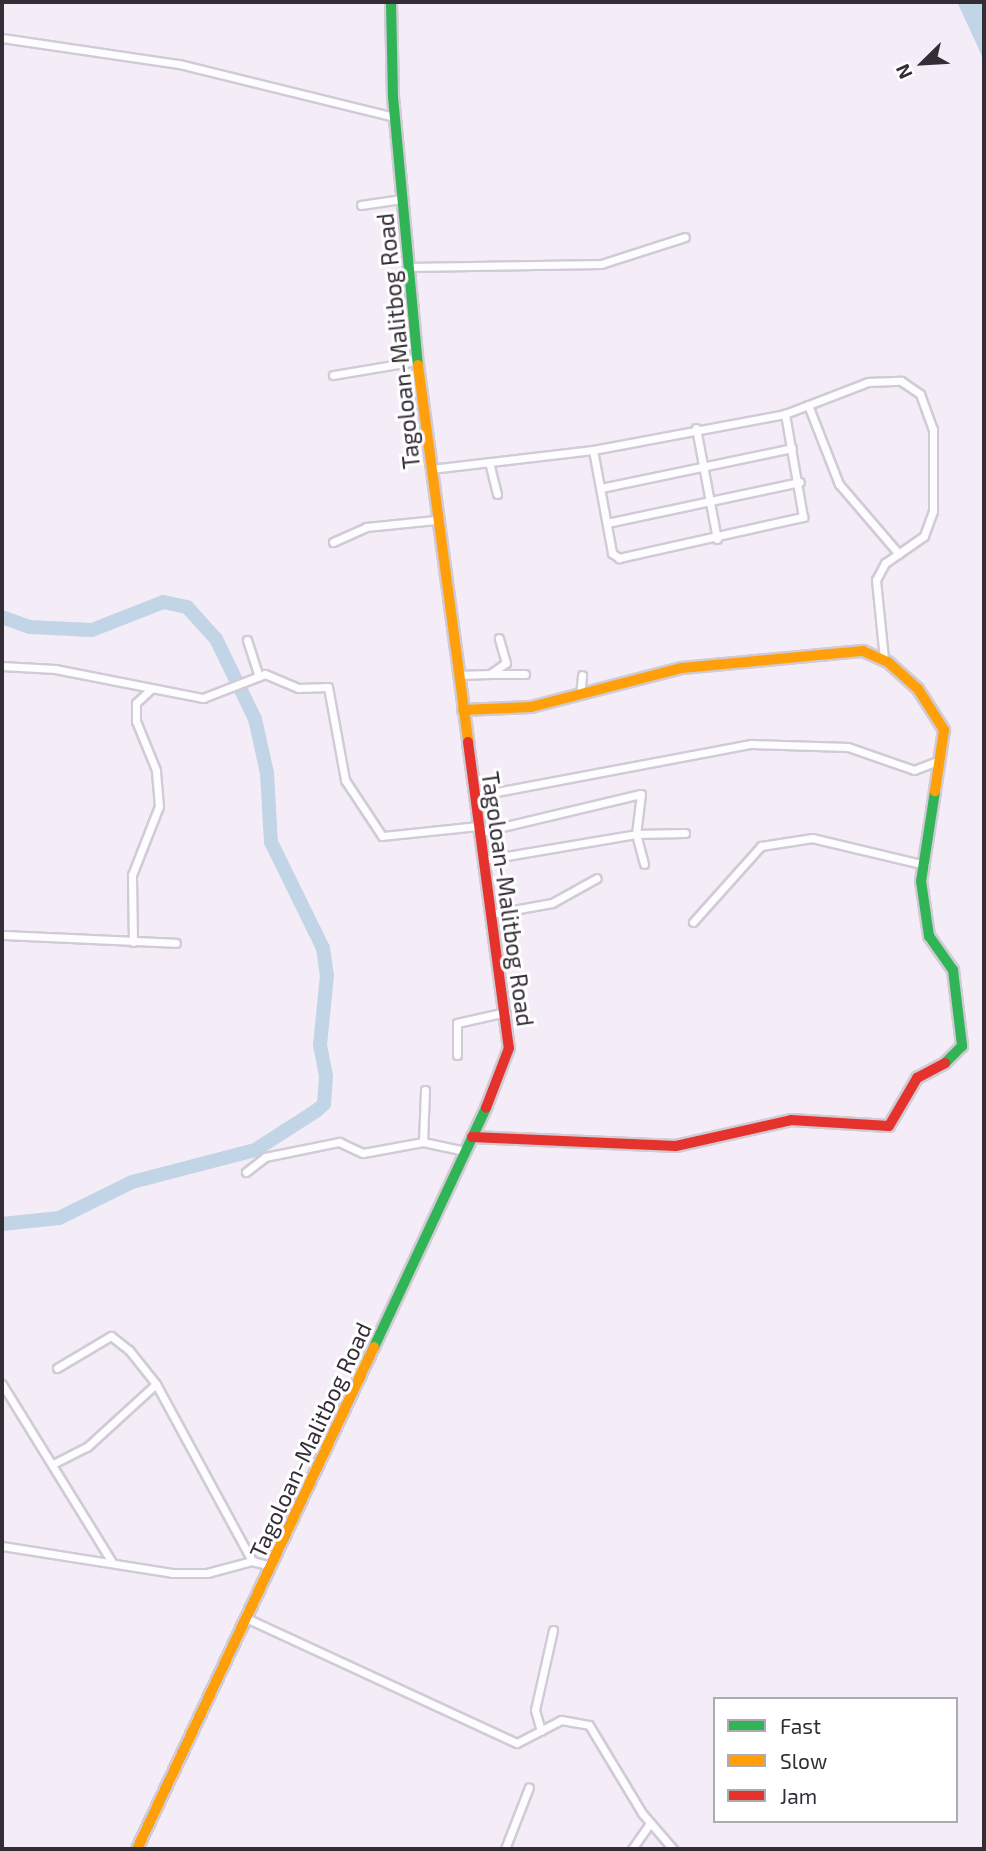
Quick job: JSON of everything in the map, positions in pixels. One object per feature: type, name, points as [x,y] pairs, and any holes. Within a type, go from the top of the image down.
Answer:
[{"type":"main road","name":"Tagoloan-Malitbog Road","points":[[137,1849],[505,1065],[506,1012],[436,520],[417,361],[395,117],[391,2]]},
{"type":"main road","points":[[463,710],[495,705],[511,710],[682,668],[863,651],[884,659],[938,717],[944,739],[925,865],[928,931],[953,970],[962,1046],[956,1057],[917,1078],[892,1124],[791,1120],[676,1146],[472,1137]]},
{"type":"street","points":[[2,38],[180,64],[395,117]]},
{"type":"street","points":[[361,205],[402,199]]},
{"type":"street","points":[[408,267],[601,264],[685,237]]},
{"type":"street","points":[[333,375],[417,361]]},
{"type":"street","points":[[431,469],[593,450],[696,428],[785,414],[889,379],[919,394],[933,429],[933,511],[924,536],[899,554],[876,580],[884,659]]},
{"type":"street","points":[[808,405],[839,484],[899,554]]},
{"type":"street","points":[[593,450],[616,558],[717,539],[803,517],[800,482],[785,414]]},
{"type":"street","points":[[696,428],[717,539]]},
{"type":"street","points":[[601,488],[792,448]]},
{"type":"street","points":[[489,462],[496,494]]},
{"type":"street","points":[[607,523],[800,482]]},
{"type":"street","points":[[333,542],[366,527],[436,520]]},
{"type":"street","points":[[489,674],[506,663],[499,638]]},
{"type":"street","points":[[247,640],[259,676]]},
{"type":"street","points":[[2,666],[203,698],[259,676],[298,688],[328,687],[345,780],[382,836],[480,829],[640,794],[636,834],[643,864]]},
{"type":"street","points":[[458,676],[524,674]]},
{"type":"street","points":[[580,695],[582,675]]},
{"type":"street","points":[[132,942],[132,875],[159,806],[156,770],[135,711],[151,689]]},
{"type":"street","points":[[475,796],[751,744],[848,747],[914,769],[940,760]]},
{"type":"street","points":[[484,860],[636,834],[685,833]]},
{"type":"street","points":[[693,922],[761,846],[811,838],[925,865]]},
{"type":"street","points":[[491,914],[552,904],[597,878]]},
{"type":"street","points":[[2,935],[176,943]]},
{"type":"street","points":[[457,1055],[457,1023],[506,1012]]},
{"type":"street","points":[[423,1142],[425,1090]]},
{"type":"street","points":[[246,1172],[265,1157],[340,1142],[363,1153],[423,1142],[465,1151]]},
{"type":"street","points":[[57,1368],[111,1336],[156,1384],[252,1561]]},
{"type":"street","points":[[2,1384],[112,1562]]},
{"type":"street","points":[[53,1464],[87,1447],[156,1384]]},
{"type":"street","points":[[2,1546],[194,1574],[252,1561],[271,1566]]},
{"type":"street","points":[[246,1618],[517,1743],[561,1720],[597,1732],[650,1823],[673,1849]]},
{"type":"street","points":[[541,1731],[535,1710],[553,1630]]},
{"type":"street","points":[[505,1849],[529,1787]]},
{"type":"street","points":[[632,1849],[650,1823]]},
{"type":"water","points":[[957,2],[984,2],[984,61],[977,45]]},
{"type":"waterway","points":[[2,617],[30,627],[92,630],[163,602],[187,607],[216,639],[255,719],[267,773],[271,842],[323,948],[327,975],[320,1045],[326,1076],[324,1104],[316,1111],[255,1150],[132,1182],[59,1218],[2,1224]]},
{"type":"traffic: fast","points":[[391,2],[393,97],[418,365]]},
{"type":"traffic: fast","points":[[935,791],[921,881],[929,936],[953,970],[962,1046],[945,1063]]},
{"type":"traffic: fast","points":[[374,1347],[486,1108]]},
{"type":"traffic: slow","points":[[418,365],[468,742]]},
{"type":"traffic: slow","points":[[463,710],[531,707],[682,668],[863,651],[888,662],[918,689],[944,730],[935,791]]},
{"type":"traffic: slow","points":[[137,1849],[374,1347]]},
{"type":"traffic: jam","points":[[468,742],[509,1048],[486,1108]]},
{"type":"traffic: jam","points":[[472,1137],[676,1146],[791,1120],[889,1126],[917,1078],[945,1063]]}]
